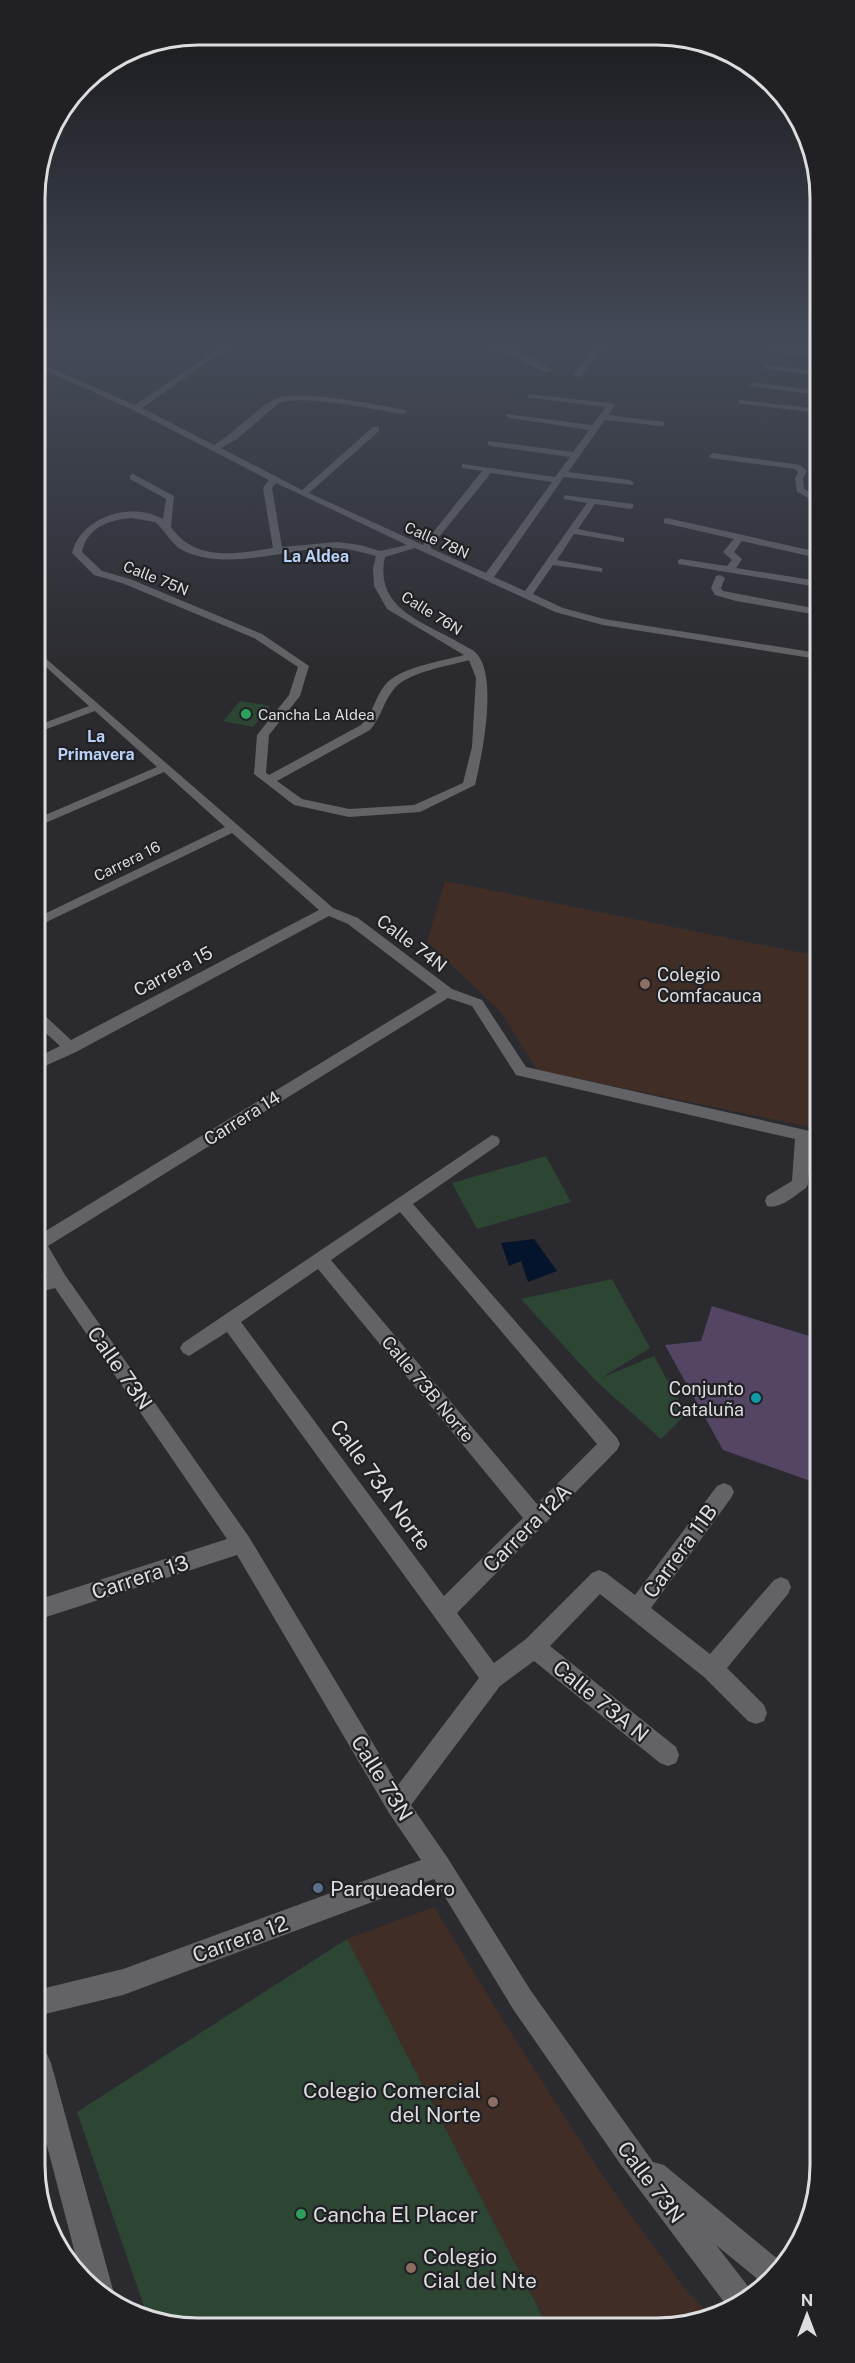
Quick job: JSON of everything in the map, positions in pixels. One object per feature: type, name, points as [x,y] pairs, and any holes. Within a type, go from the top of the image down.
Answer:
[{"type":"street","name":"Calle 78N","points":[[221,453],[413,546],[559,610],[587,619],[810,655]]},
{"type":"street","points":[[303,494],[349,453]]},
{"type":"street","points":[[488,579],[576,455],[564,453]]},
{"type":"street","points":[[713,456],[797,467],[803,471],[799,478],[800,490],[810,496]]},
{"type":"street","points":[[465,466],[630,483]]},
{"type":"street","points":[[424,550],[488,470]]},
{"type":"street","points":[[133,477],[171,498],[167,526]]},
{"type":"street","points":[[274,480],[267,488],[278,549]]},
{"type":"street","points":[[567,497],[630,506]]},
{"type":"street","points":[[527,596],[593,500]]},
{"type":"street","name":"Calle 75N","points":[[269,781],[260,774],[263,735],[294,696],[304,666],[258,636],[126,581],[98,573],[77,553],[78,543],[86,531],[100,523],[123,516],[142,515],[159,519],[167,526],[174,540],[186,548],[204,553],[236,555],[278,549],[345,545],[381,555]]},
{"type":"street","points":[[667,521],[810,553]]},
{"type":"street","points":[[572,531],[621,540]]},
{"type":"street","points":[[730,569],[737,559],[728,552],[740,538]]},
{"type":"street","points":[[381,555],[413,546]]},
{"type":"street","name":"Calle 76N","points":[[381,555],[378,568],[379,586],[391,607],[473,656]]},
{"type":"street","points":[[550,562],[599,570]]},
{"type":"street","points":[[681,562],[810,583]]},
{"type":"street","points":[[720,578],[716,588],[719,593],[810,611]]},
{"type":"street","points":[[473,656],[482,678],[478,747],[469,785],[416,809],[349,813],[298,802],[269,781],[293,763],[357,734],[372,723],[392,684],[427,668],[473,656]]},
{"type":"street","name":"Calle 74N","points":[[45,661],[328,911],[353,921],[447,992],[477,1003],[521,1071],[810,1137]]},
{"type":"street","points":[[45,727],[96,707]]},
{"type":"street","points":[[45,819],[164,768]]},
{"type":"street","name":"Carrera 16","points":[[45,919],[232,828]]},
{"type":"street","name":"Carrera 15","points":[[45,1061],[328,911]]},
{"type":"street","name":"Carrera 14","points":[[45,1238],[447,992]]},
{"type":"street","points":[[45,1024],[71,1048]]},
{"type":"street","points":[[189,1348],[492,1141]]},
{"type":"street","points":[[773,1201],[800,1184],[810,1141]]},
{"type":"street","name":"Carrera 12A","points":[[402,1203],[610,1444],[444,1611]]},
{"type":"street","name":"Calle 73N","points":[[45,1256],[242,1544],[397,1806],[439,1865],[522,2000],[631,2155],[737,2296]]},
{"type":"street","name":"Calle 73B Norte","points":[[320,1259],[536,1518]]},
{"type":"street","points":[[45,1284],[59,1280]]},
{"type":"street","name":"Calle 73A Norte","points":[[230,1321],[492,1678]]},
{"type":"street","name":"Carrera 11B","points":[[636,1611],[724,1492]]},
{"type":"street","name":"Carrera 13","points":[[45,1607],[242,1544]]},
{"type":"street","points":[[397,1806],[492,1678],[534,1647],[598,1580],[712,1668],[756,1713]]},
{"type":"street","points":[[712,1668],[781,1587]]},
{"type":"street","name":"Calle 73A N","points":[[534,1647],[668,1755]]},
{"type":"street","name":"Carrera 12","points":[[45,2001],[123,1982],[439,1865]]},
{"type":"street","points":[[45,2089],[96,2279]]},
{"type":"street","points":[[631,2155],[768,2270]]},
{"type":"shaded area","name":"Colegio Comfacauca","points":[[445,881],[810,954],[810,1127],[537,1070],[501,1012],[427,942]]},
{"type":"shaded area","name":"Colegio Comercial del Norte","points":[[434,1907],[604,2178],[684,2288],[705,2310],[667,2318],[543,2318],[347,1939]]},
{"type":"green space","name":"Cancha La Aldea","points":[[240,701],[270,706],[253,727],[223,721]]},
{"type":"green space","points":[[546,1156],[571,1202],[477,1229],[452,1183]]},
{"type":"green space","points":[[612,1279],[650,1348],[601,1378],[654,1356],[686,1414],[661,1439],[596,1381],[521,1299]]},
{"type":"green space","name":"Cancha El Placer","points":[[347,1939],[543,2318],[188,2318],[145,2308],[77,2112]]},
{"type":"water","points":[[534,1239],[557,1271],[528,1282],[521,1261],[509,1266],[501,1243]]},
{"type":"building","name":"Conjunto Cataluña","points":[[712,1306],[810,1336],[810,1481],[723,1450],[665,1345],[701,1341]]},
{"type":"place","name":"Cancha La Aldea","points":[[246,714]]},
{"type":"place","name":"Colegio Comfacauca","points":[[645,984]]},
{"type":"place","name":"Conjunto Cataluña","points":[[756,1398]]},
{"type":"place","name":"Parqueadero","points":[[318,1888]]},
{"type":"place","name":"Colegio Comercial del Norte","points":[[493,2102]]},
{"type":"place","name":"Cancha El Placer","points":[[301,2214]]},
{"type":"place","name":"Colegio Cial del Nte","points":[[411,2268]]},
{"type":"district","name":"La Aldea","points":[[316,556]]},
{"type":"district","name":"La Primavera","points":[[96,745]]}]
